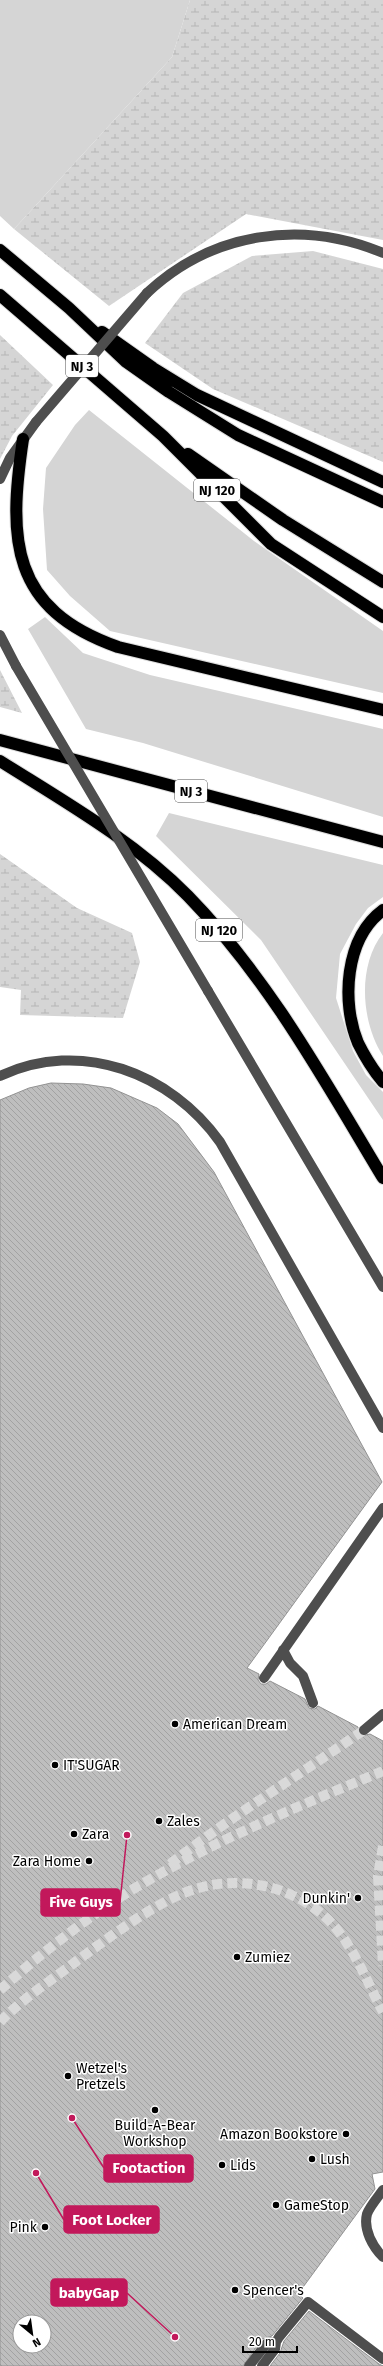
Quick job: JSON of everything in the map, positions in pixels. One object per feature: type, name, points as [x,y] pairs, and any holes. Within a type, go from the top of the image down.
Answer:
[{"type":"highway","points":[[0,250],[69,308],[125,361],[209,419],[266,449],[383,502]]},
{"type":"highway","name":"NJ 3","points":[[0,296],[163,436],[283,520],[383,582]]},
{"type":"highway","points":[[69,308],[153,368],[197,395],[383,482]]},
{"type":"highway","name":"NJ 120","points":[[163,436],[271,544],[383,617]]},
{"type":"highway","points":[[23,439],[15,489],[16,522],[20,551],[35,589],[54,613],[67,623],[88,635],[118,647],[383,710]]},
{"type":"highway","name":"NJ 3","points":[[0,740],[383,842]]},
{"type":"highway","name":"NJ 120","points":[[0,761],[117,836],[188,895],[238,952],[270,993],[383,1178]]},
{"type":"highway","points":[[383,910],[370,923],[357,946],[349,988],[351,1016],[358,1042],[365,1057],[383,1082]]},
{"type":"street","points":[[0,479],[23,439],[36,422],[147,293],[170,273],[200,254],[238,240],[279,234],[317,234],[352,241],[383,253]]},
{"type":"street","points":[[0,635],[16,666],[383,1287]]},
{"type":"street","points":[[0,1076],[42,1064],[92,1062],[126,1070],[144,1077],[174,1094],[188,1105],[220,1142],[383,1428]]},
{"type":"street","points":[[264,1678],[383,1508]]},
{"type":"street","points":[[283,1650],[290,1663],[303,1676],[313,1703]]},
{"type":"street","points":[[364,1730],[383,1714]]},
{"type":"street","points":[[383,2190],[368,2214],[367,2229],[374,2248],[383,2257]]},
{"type":"street","points":[[262,2366],[275,2349],[278,2339],[308,2302],[383,2359]]},
{"type":"street","points":[[249,2366],[267,2343],[278,2339]]},
{"type":"green space","points":[[0,0],[190,0],[172,57],[14,229],[0,216]]},
{"type":"green space","points":[[190,0],[383,0],[383,240],[246,214],[109,306],[14,229],[172,57]]},
{"type":"green space","points":[[313,251],[383,269],[383,462],[213,389],[145,343],[183,293],[252,256]]},
{"type":"green space","points":[[0,335],[53,385],[12,436],[0,459]]},
{"type":"green space","points":[[89,410],[254,541],[383,631],[383,693],[110,631],[70,596],[47,570],[43,509],[46,468],[75,425]]},
{"type":"green space","points":[[45,617],[83,653],[150,675],[383,729],[383,817],[143,743],[86,729],[28,629]]},
{"type":"green space","points":[[0,670],[22,713],[0,707]]},
{"type":"green space","points":[[169,813],[383,865],[383,897],[368,908],[356,924],[340,954],[336,998],[353,1051],[366,1075],[383,1092],[383,1120],[261,940],[156,836]]},
{"type":"green space","points":[[0,854],[77,908],[132,933],[140,962],[123,1018],[20,1015],[21,990],[0,987]]},
{"type":"green space","points":[[383,933],[383,1056],[370,1027],[366,1011],[365,994],[369,961],[375,946]]},
{"type":"building","name":"American Dream","points":[[51,1083],[83,1084],[111,1088],[157,1108],[178,1124],[214,1172],[382,1482],[247,1668],[259,1674],[258,1680],[261,1684],[266,1684],[270,1681],[305,1699],[309,1708],[315,1709],[318,1706],[358,1727],[358,1732],[361,1736],[370,1734],[383,1741],[383,2172],[372,2174],[375,2189],[298,2294],[303,2298],[272,2336],[262,2339],[243,2366],[0,2366],[0,1100],[29,1088]]},
{"type":"building","points":[[309,2311],[383,2366],[270,2366],[280,2353],[284,2341]]},
{"type":"tunnel","points":[[170,1864],[241,1812],[364,1730]]},
{"type":"tunnel","points":[[0,1990],[72,1931],[129,1891],[177,1864],[235,1835],[383,1771]]},
{"type":"tunnel","points":[[383,1846],[378,1876],[383,1966]]},
{"type":"tunnel","points":[[0,2022],[18,2005],[38,1990],[103,1942],[147,1912],[189,1891],[206,1886],[241,1883],[276,1889],[308,1904],[323,1915],[333,1925],[350,1948],[383,2012]]},
{"type":"place","name":"American Dream","points":[[175,1724]]},
{"type":"place","name":"IT'SUGAR","points":[[55,1765]]},
{"type":"place","name":"Zales","points":[[159,1821]]},
{"type":"place","name":"Zara","points":[[74,1834]]},
{"type":"place","name":"Five Guys","points":[[127,1835]]},
{"type":"place","name":"Zara Home","points":[[89,1861]]},
{"type":"place","name":"Dunkin'","points":[[358,1898]]},
{"type":"place","name":"Zumiez","points":[[237,1957]]},
{"type":"place","name":"Wetzel's Pretzels","points":[[68,2076]]},
{"type":"place","name":"Build-A-Bear Workshop","points":[[155,2110]]},
{"type":"place","name":"Footaction","points":[[72,2118]]},
{"type":"place","name":"Amazon Bookstore","points":[[346,2134]]},
{"type":"place","name":"Lush","points":[[312,2159]]},
{"type":"place","name":"Lids","points":[[222,2165]]},
{"type":"place","name":"Foot Locker","points":[[36,2173]]},
{"type":"place","name":"GameStop","points":[[276,2205]]},
{"type":"place","name":"Pink","points":[[45,2227]]},
{"type":"place","name":"Spencer's","points":[[235,2290]]},
{"type":"place","name":"babyGap","points":[[175,2337]]}]
